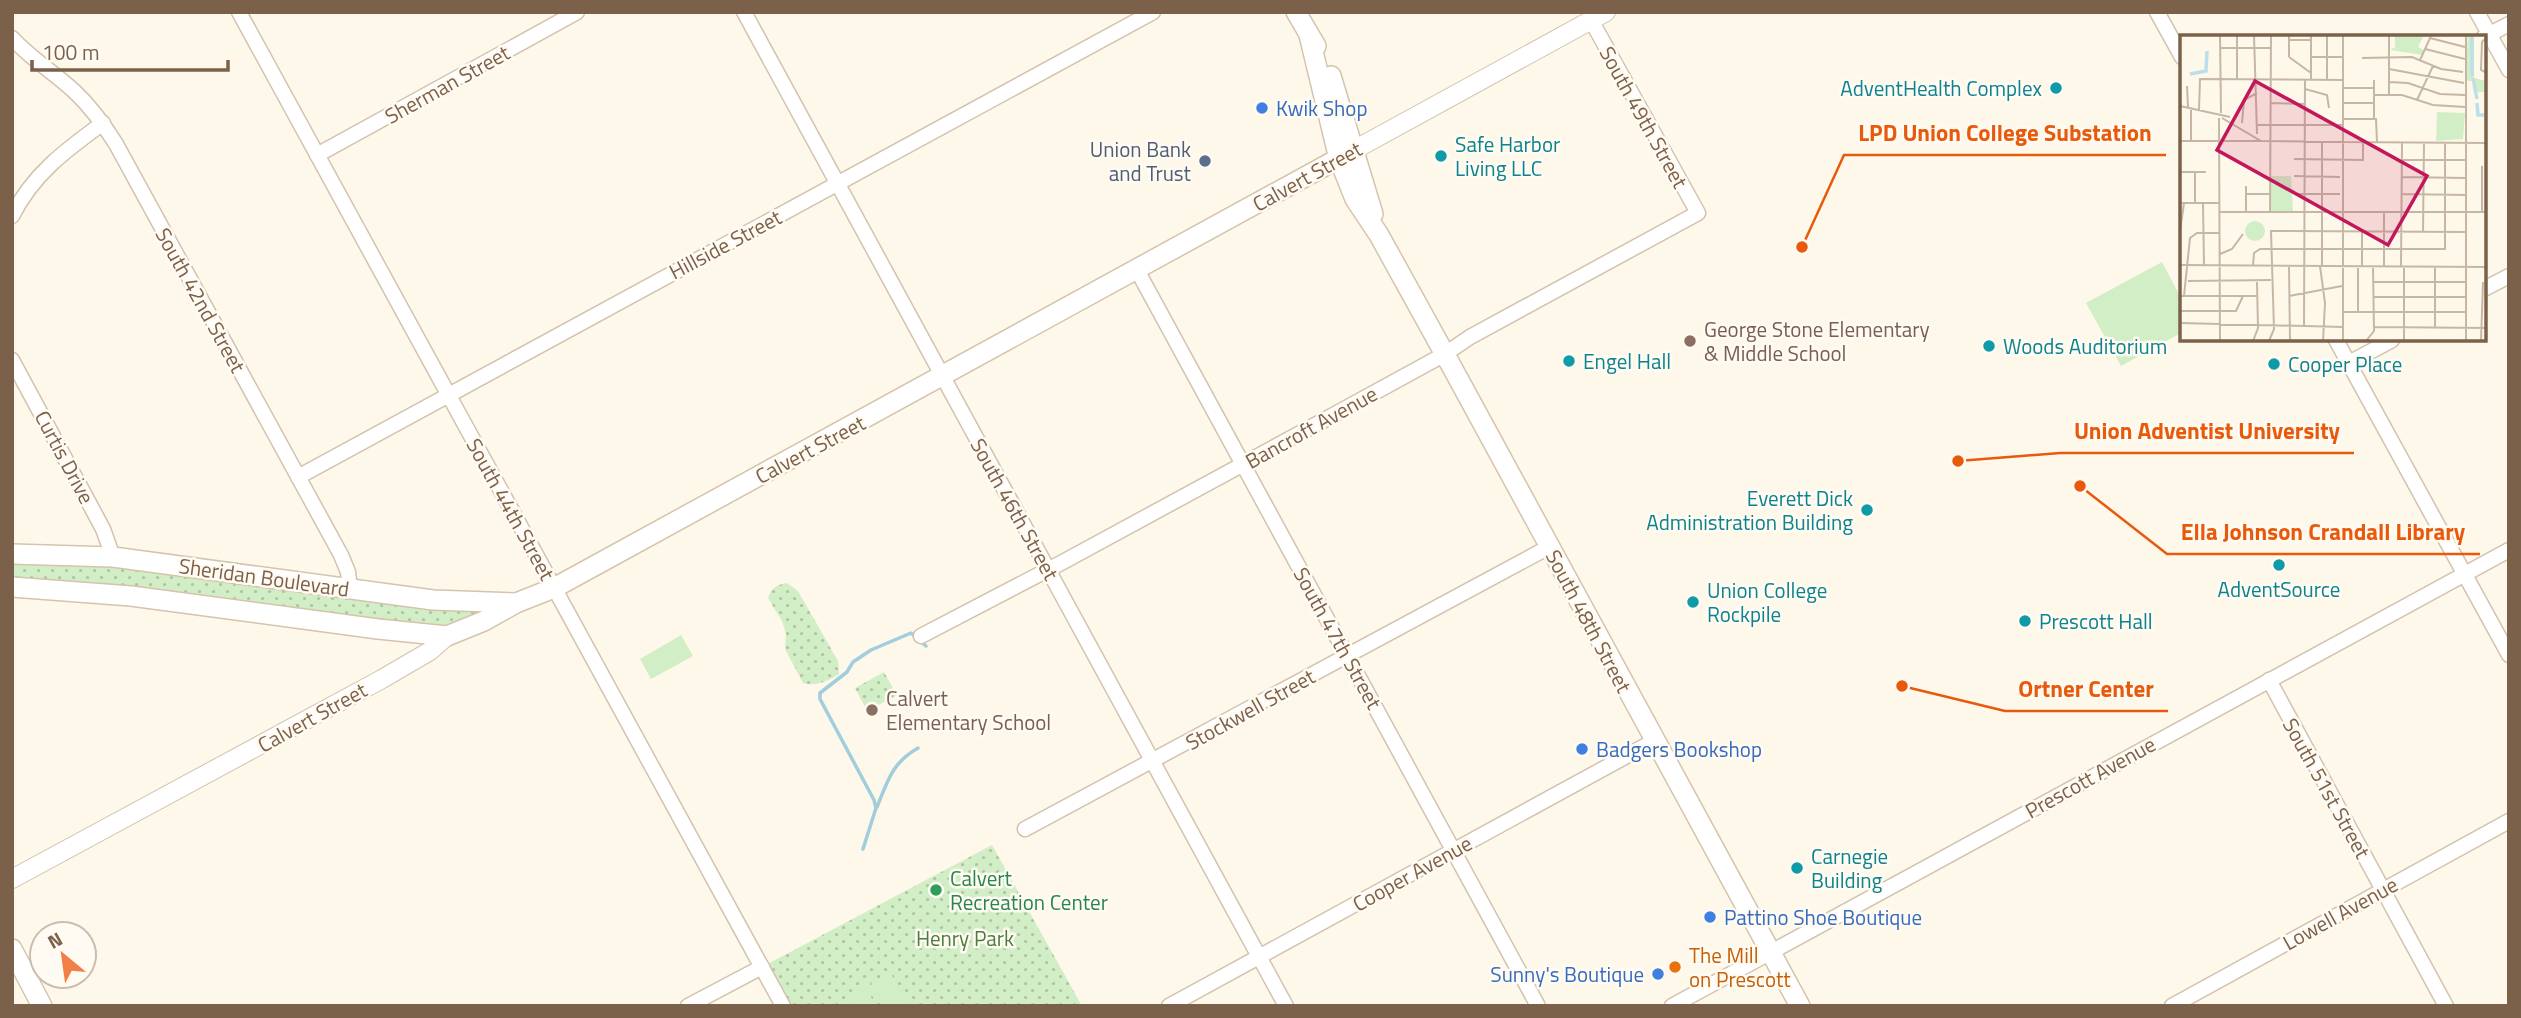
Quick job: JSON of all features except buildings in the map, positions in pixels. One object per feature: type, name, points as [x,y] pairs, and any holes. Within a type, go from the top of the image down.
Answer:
[{"type":"main road","name":"South 48th Street","points":[[1296,12],[1334,83],[1346,155],[1379,236],[1800,1006]]},
{"type":"main road","name":"Calvert Street","points":[[447,636],[554,588],[1346,155]]},
{"type":"main road","name":"Sheridan Boulevard","points":[[12,554],[113,557],[433,600],[516,603]]},
{"type":"main road","name":"Sheridan Boulevard","points":[[12,587],[131,596],[447,636]]},
{"type":"main road","points":[[12,949],[42,1006]]},
{"type":"street","name":"South 44th Street","points":[[239,12],[783,1006]]},
{"type":"street","name":"Sherman Street","points":[[317,155],[578,12]]},
{"type":"street","name":"South 46th Street","points":[[744,12],[1286,1006]]},
{"type":"street","name":"Hillside Street","points":[[298,477],[1153,12]]},
{"type":"street","points":[[2157,12],[2180,53]]},
{"type":"street","points":[[2477,12],[2487,36],[2509,70]]},
{"type":"street","name":"Calvert Street","points":[[1346,155],[1599,16]]},
{"type":"street","name":"South 49th Street","points":[[1599,16],[1698,213]]},
{"type":"street","points":[[2487,36],[2509,24]]},
{"type":"street","name":"South 42nd Street","points":[[12,38],[34,60],[75,92],[103,123],[341,555],[348,572],[350,589]]},
{"type":"street","points":[[12,216],[30,185],[47,166],[103,123]]},
{"type":"street","name":"Bancroft Avenue","points":[[921,636],[1243,464],[1698,213]]},
{"type":"street","name":"South 47th Street","points":[[1137,270],[1538,1006]]},
{"type":"street","points":[[2486,288],[2509,276]]},
{"type":"street","points":[[2337,341],[2509,655]]},
{"type":"street","points":[[2349,363],[2390,341]]},
{"type":"street","name":"Curtis Drive","points":[[12,360],[103,529],[113,557]]},
{"type":"street","name":"Stockwell Street","points":[[1025,830],[1549,547]]},
{"type":"street","name":"Prescott Avenue","points":[[1672,1006],[2509,550]]},
{"type":"street","name":"Calvert Street","points":[[12,879],[371,685],[424,655],[447,636]]},
{"type":"street","name":"South 51st Street","points":[[2269,680],[2446,1006]]},
{"type":"street","name":"Cooper Avenue","points":[[1169,1006],[1654,741]]},
{"type":"street","name":"Lowell Avenue","points":[[2172,1006],[2509,821]]},
{"type":"street","points":[[688,1006],[762,967]]},
{"type":"green space","points":[[2162,262],[2180,296],[2180,334],[2121,366],[2086,303]]},
{"type":"green space","points":[[12,554],[516,603],[463,630],[12,587]]},
{"type":"green space","points":[[787,583],[798,591],[838,661],[839,674],[826,681],[817,684],[803,683],[785,649],[786,634],[782,621],[768,598],[775,587]]},
{"type":"green space","points":[[681,635],[693,656],[651,679],[640,659]]},
{"type":"green space","points":[[884,672],[897,695],[867,711],[855,688]]},
{"type":"green space","name":"Henry Park","points":[[992,845],[1082,1006],[783,1006],[762,967]]},
{"type":"green space","points":[[890,972],[909,1006],[884,1006],[871,983]]},
{"type":"green space","points":[[865,986],[876,1006],[851,1006],[846,997]]},
{"type":"waterway","points":[[863,849],[876,808],[874,800],[820,699],[820,693],[847,672],[853,662],[871,650],[911,633],[926,646]]},
{"type":"waterway","points":[[877,807],[897,766],[918,748]]},
{"type":"place","name":"AdventHealth Complex","points":[[2056,88]]},
{"type":"place","name":"Kwik Shop","points":[[1262,108]]},
{"type":"place","name":"Safe Harbor Living LLC","points":[[1441,156]]},
{"type":"place","name":"Union Bank and Trust","points":[[1205,161]]},
{"type":"place","name":"LPD Union College Substation","points":[[1802,247]]},
{"type":"place","name":"George Stone Elementary & Middle School","points":[[1690,341]]},
{"type":"place","name":"Woods Auditorium","points":[[1989,346]]},
{"type":"place","name":"Engel Hall","points":[[1569,361]]},
{"type":"place","name":"Cooper Place","points":[[2274,364]]},
{"type":"place","name":"Union Adventist University","points":[[1958,461]]},
{"type":"place","name":"Ella Johnson Crandall Library","points":[[2080,486]]},
{"type":"place","name":"Everett Dick Administration Building","points":[[1867,510]]},
{"type":"place","name":"AdventSource","points":[[2279,565]]},
{"type":"place","name":"Union College Rockpile","points":[[1693,602]]},
{"type":"place","name":"Prescott Hall","points":[[2025,621]]},
{"type":"place","name":"Ortner Center","points":[[1902,686]]},
{"type":"place","name":"Calvert Elementary School","points":[[872,710]]},
{"type":"place","name":"Badgers Bookshop","points":[[1582,749]]},
{"type":"place","name":"Carnegie Building","points":[[1797,868]]},
{"type":"place","name":"Calvert Recreation Center","points":[[936,890]]},
{"type":"place","name":"Pattino Shoe Boutique","points":[[1710,917]]},
{"type":"place","name":"The Mill on Prescott","points":[[1675,967]]},
{"type":"place","name":"Sunny's Boutique","points":[[1658,974]]}]
